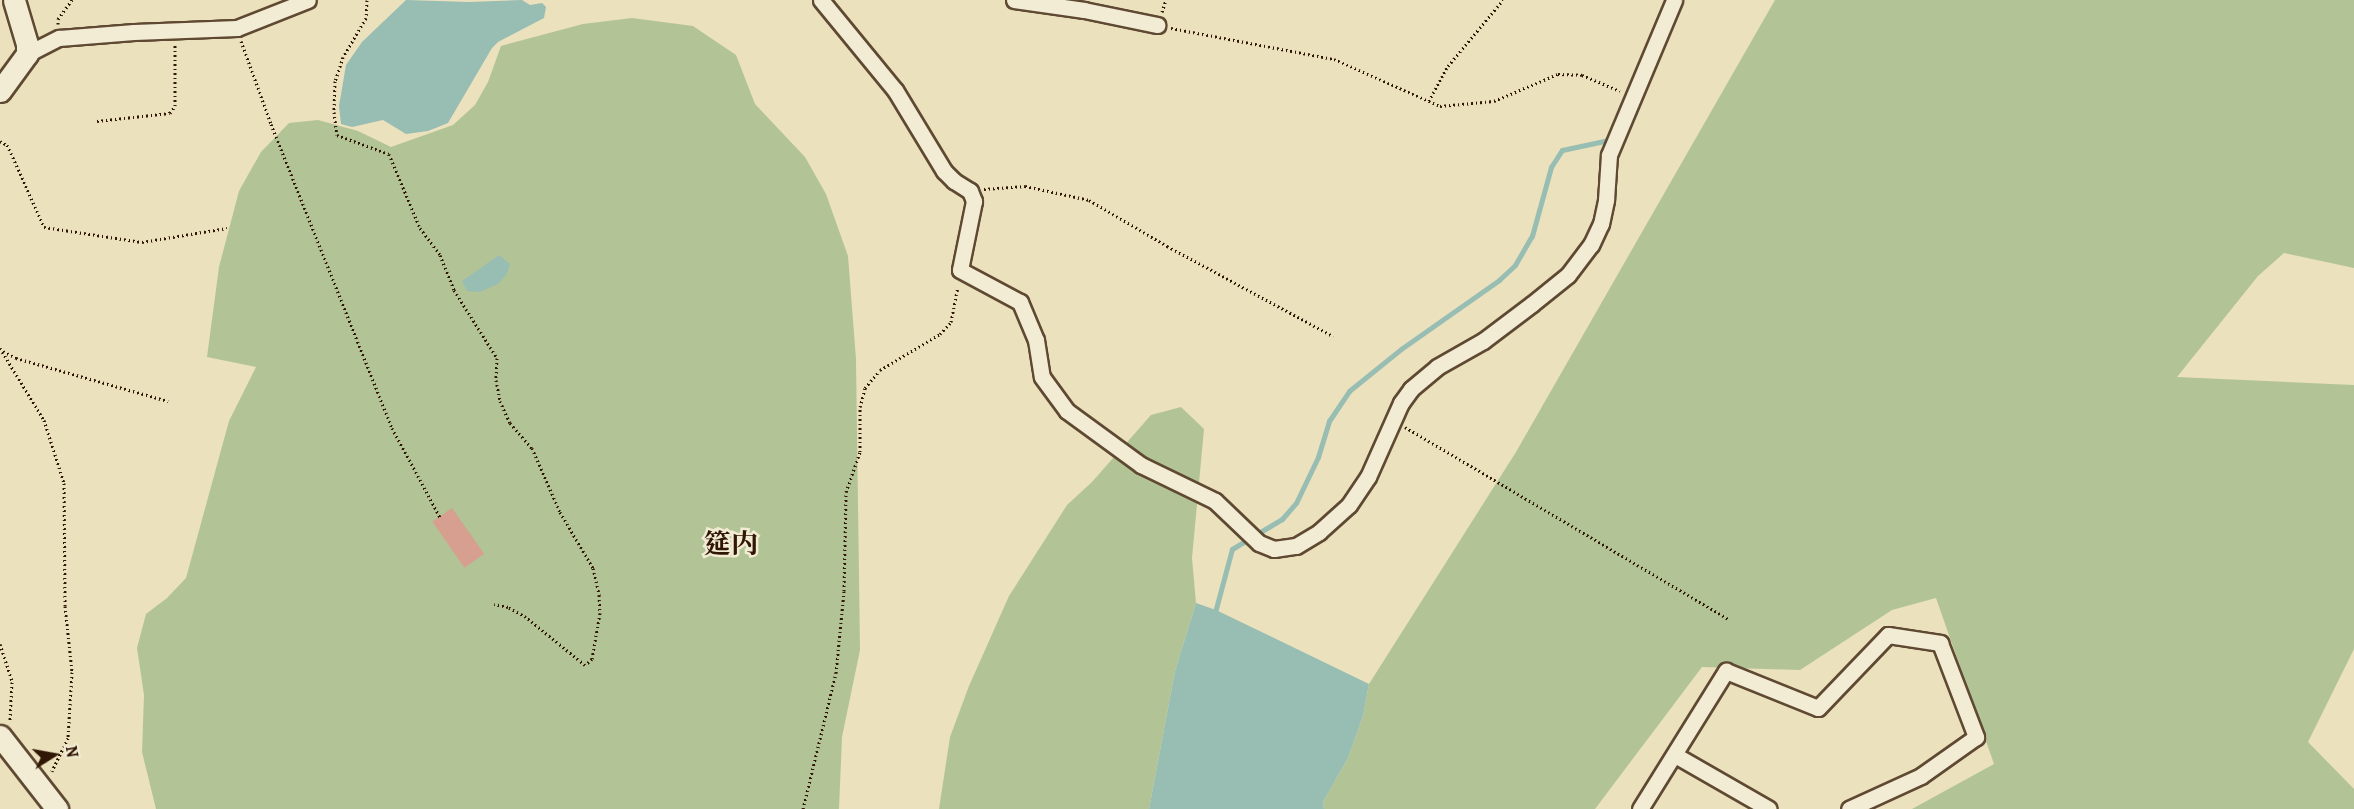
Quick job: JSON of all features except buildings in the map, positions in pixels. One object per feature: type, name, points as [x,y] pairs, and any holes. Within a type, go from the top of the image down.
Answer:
[{"type":"main road","points":[[0,91],[27,49],[14,0]]},
{"type":"main road","points":[[2,739],[42,800],[57,809]]},
{"type":"street","points":[[27,49],[58,38],[237,28],[308,0]]},
{"type":"street","points":[[821,0],[895,90],[944,171],[954,181],[970,191],[974,201],[960,270],[1020,302],[1036,340],[1042,377],[1067,411],[1141,465],[1215,501],[1259,543],[1274,549],[1296,546],[1320,532],[1349,505],[1368,477],[1393,420],[1411,389],[1437,367],[1483,341],[1532,304],[1568,275],[1591,245],[1601,224],[1606,200],[1610,155],[1632,96],[1674,0]]},
{"type":"street","points":[[1014,0],[1083,9],[1157,25]]},
{"type":"street","points":[[1640,809],[1726,671],[1818,708],[1888,634],[1941,643],[1976,737],[1921,776],[1849,809]]},
{"type":"street","points":[[1675,755],[1769,809]]},
{"type":"path","points":[[58,38],[58,19],[72,0]]},
{"type":"path","points":[[367,0],[366,18],[343,57],[335,81],[334,111],[337,135],[389,154],[420,228],[440,255],[454,290],[497,358],[496,381],[500,401],[510,423],[532,448],[556,504],[592,568],[599,595],[600,613],[592,659],[585,665],[526,617],[508,607],[494,604]]},
{"type":"path","points":[[1429,101],[1448,66],[1503,0]]},
{"type":"path","points":[[1157,25],[1334,59],[1440,106],[1494,101],[1558,74],[1582,75],[1632,96]]},
{"type":"path","points":[[237,28],[271,124],[392,428],[441,519]]},
{"type":"path","points":[[97,121],[170,113],[175,106],[175,30]]},
{"type":"path","points":[[0,141],[7,145],[44,227],[142,242],[227,228]]},
{"type":"path","points":[[970,191],[998,186],[1025,186],[1089,200],[1167,246],[1333,336]]},
{"type":"path","points":[[803,809],[836,673],[844,591],[846,492],[860,452],[860,407],[865,388],[880,370],[940,334],[951,322],[956,306],[960,270]]},
{"type":"path","points":[[1,350],[16,358],[168,401]]},
{"type":"path","points":[[1,350],[44,420],[64,483],[66,606],[72,672],[68,738],[42,800]]},
{"type":"path","points":[[1393,420],[1729,619]]},
{"type":"path","points":[[0,644],[12,682],[12,712],[2,739]]},
{"type":"green space","points":[[1775,0],[2354,0],[2354,268],[2284,253],[2258,276],[2177,377],[2354,385],[2354,649],[2308,742],[2354,789],[2354,809],[1912,809],[1994,764],[1936,598],[1892,610],[1800,670],[1702,667],[1595,809],[1324,809],[1323,802],[1348,758],[1363,716],[1369,684],[1516,452]]},
{"type":"green space","points":[[632,18],[693,26],[736,55],[755,104],[805,157],[826,194],[848,256],[856,359],[860,650],[842,737],[839,809],[156,809],[142,752],[144,695],[137,648],[146,614],[167,598],[186,578],[229,421],[256,367],[207,357],[219,267],[239,191],[261,152],[289,123],[318,120],[358,131],[391,147],[453,125],[475,105],[488,82],[501,46],[583,24]]},
{"type":"green space","points":[[1181,407],[1204,429],[1192,558],[1196,603],[1175,671],[1149,809],[939,809],[950,737],[969,686],[1009,596],[1067,505],[1092,482],[1151,415]]},
{"type":"water","points":[[406,0],[469,2],[522,0],[530,5],[542,3],[546,7],[544,18],[498,42],[492,48],[448,123],[428,131],[406,134],[383,120],[352,127],[341,124],[339,106],[346,65],[362,42]]},
{"type":"water","points":[[499,255],[510,264],[507,274],[498,284],[480,292],[467,291],[462,281]]},
{"type":"water","points":[[1196,603],[1216,610],[1369,684],[1363,716],[1348,758],[1323,802],[1324,809],[1149,809],[1175,671]]},
{"type":"waterway","points":[[1214,616],[1232,549],[1282,519],[1296,503],[1318,457],[1329,421],[1349,391],[1401,349],[1499,280],[1515,265],[1532,236],[1551,167],[1562,150],[1609,140],[1612,136]]},
{"type":"district","name":"筵内","points":[[731,545]]}]
